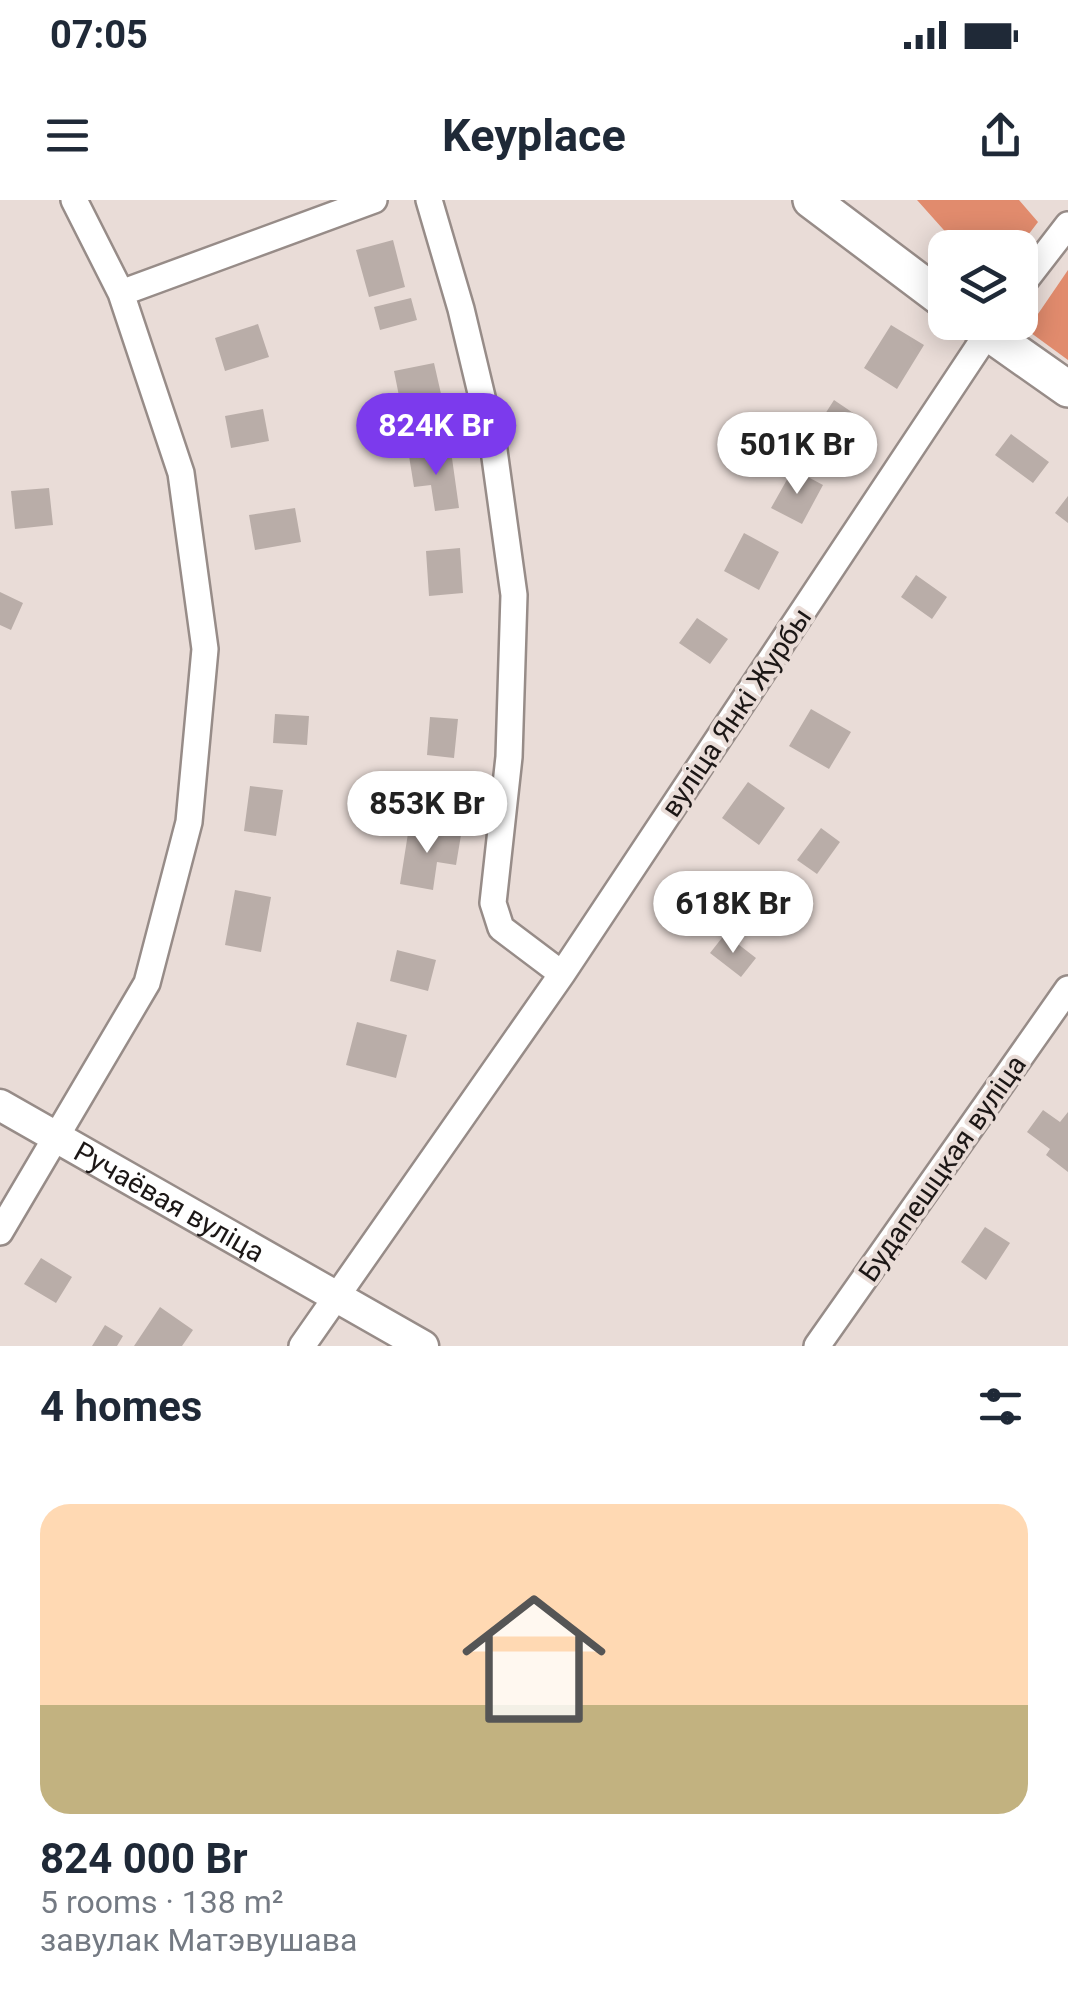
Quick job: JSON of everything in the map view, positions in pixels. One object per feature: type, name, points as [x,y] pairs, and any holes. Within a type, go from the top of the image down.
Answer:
[{"type":"main road","points":[[811,200],[928,288]]},
{"type":"main road","points":[[1003,340],[1068,390]]},
{"type":"street","points":[[0,1232],[147,983],[190,822],[205,649],[181,473],[121,293],[74,200]]},
{"type":"street","points":[[121,293],[374,200]]},
{"type":"street","points":[[429,200],[462,309],[493,443],[514,595],[509,757],[492,903],[501,928],[562,974]]},
{"type":"street","points":[[1038,264],[1068,225]]},
{"type":"street","name":"вуліца Янкі Журбы","points":[[302,1346],[562,974],[976,340]]},
{"type":"street","name":"Будапешцкая вуліца","points":[[817,1346],[1068,990]]},
{"type":"street","name":"Ручаёвая вуліца","points":[[0,1105],[422,1346]]},
{"type":"shaded area","points":[[917,200],[1019,200],[1038,222],[1032,230],[944,230]]},
{"type":"shaded area","points":[[1068,270],[1068,360],[1038,338],[1038,314]]},
{"type":"building","points":[[393,240],[405,287],[369,297],[356,250]]},
{"type":"building","points":[[411,298],[417,320],[380,330],[374,307]]},
{"type":"building","points":[[258,324],[269,357],[225,371],[215,338]]},
{"type":"building","points":[[891,325],[924,345],[897,389],[864,368]]},
{"type":"building","points":[[434,363],[444,407],[403,416],[394,371]]},
{"type":"building","points":[[834,400],[862,419],[839,454],[811,436]]},
{"type":"building","points":[[263,409],[269,441],[231,448],[225,416]]},
{"type":"building","points":[[1011,434],[1049,462],[1033,483],[995,455]]},
{"type":"building","points":[[451,451],[459,508],[435,511],[431,485],[414,487],[409,456]]},
{"type":"building","points":[[793,469],[823,485],[802,524],[771,508]]},
{"type":"building","points":[[49,488],[53,525],[15,529],[11,491]]},
{"type":"building","points":[[1068,496],[1068,523],[1055,513]]},
{"type":"building","points":[[295,508],[301,542],[255,550],[249,515]]},
{"type":"building","points":[[744,533],[779,552],[759,590],[724,571]]},
{"type":"building","points":[[460,548],[463,593],[429,596],[426,551]]},
{"type":"building","points":[[916,575],[947,597],[932,619],[901,597]]},
{"type":"building","points":[[0,592],[23,603],[11,630],[0,625]]},
{"type":"building","points":[[697,618],[728,639],[710,664],[679,643]]},
{"type":"building","points":[[811,709],[851,732],[829,769],[789,746]]},
{"type":"building","points":[[275,714],[309,716],[307,745],[273,743]]},
{"type":"building","points":[[430,717],[458,719],[454,758],[427,755]]},
{"type":"building","points":[[748,782],[785,808],[759,845],[722,818]]},
{"type":"building","points":[[250,786],[283,790],[276,836],[244,831]]},
{"type":"building","points":[[409,827],[461,835],[456,865],[437,862],[433,890],[400,884]]},
{"type":"building","points":[[821,828],[840,842],[817,874],[797,860]]},
{"type":"building","points":[[235,890],[271,897],[261,952],[225,945]]},
{"type":"building","points":[[725,934],[756,958],[741,977],[710,953]]},
{"type":"building","points":[[397,950],[436,960],[428,991],[390,981]]},
{"type":"building","points":[[357,1022],[407,1035],[396,1078],[346,1065]]},
{"type":"building","points":[[1043,1110],[1060,1122],[1068,1112],[1068,1172],[1046,1155],[1050,1149],[1027,1132]]},
{"type":"building","points":[[985,1227],[1010,1243],[986,1280],[961,1262]]},
{"type":"building","points":[[41,1258],[72,1277],[56,1303],[24,1284]]},
{"type":"building","points":[[160,1307],[193,1330],[182,1346],[134,1346]]},
{"type":"building","points":[[105,1325],[123,1336],[117,1346],[92,1346]]}]
